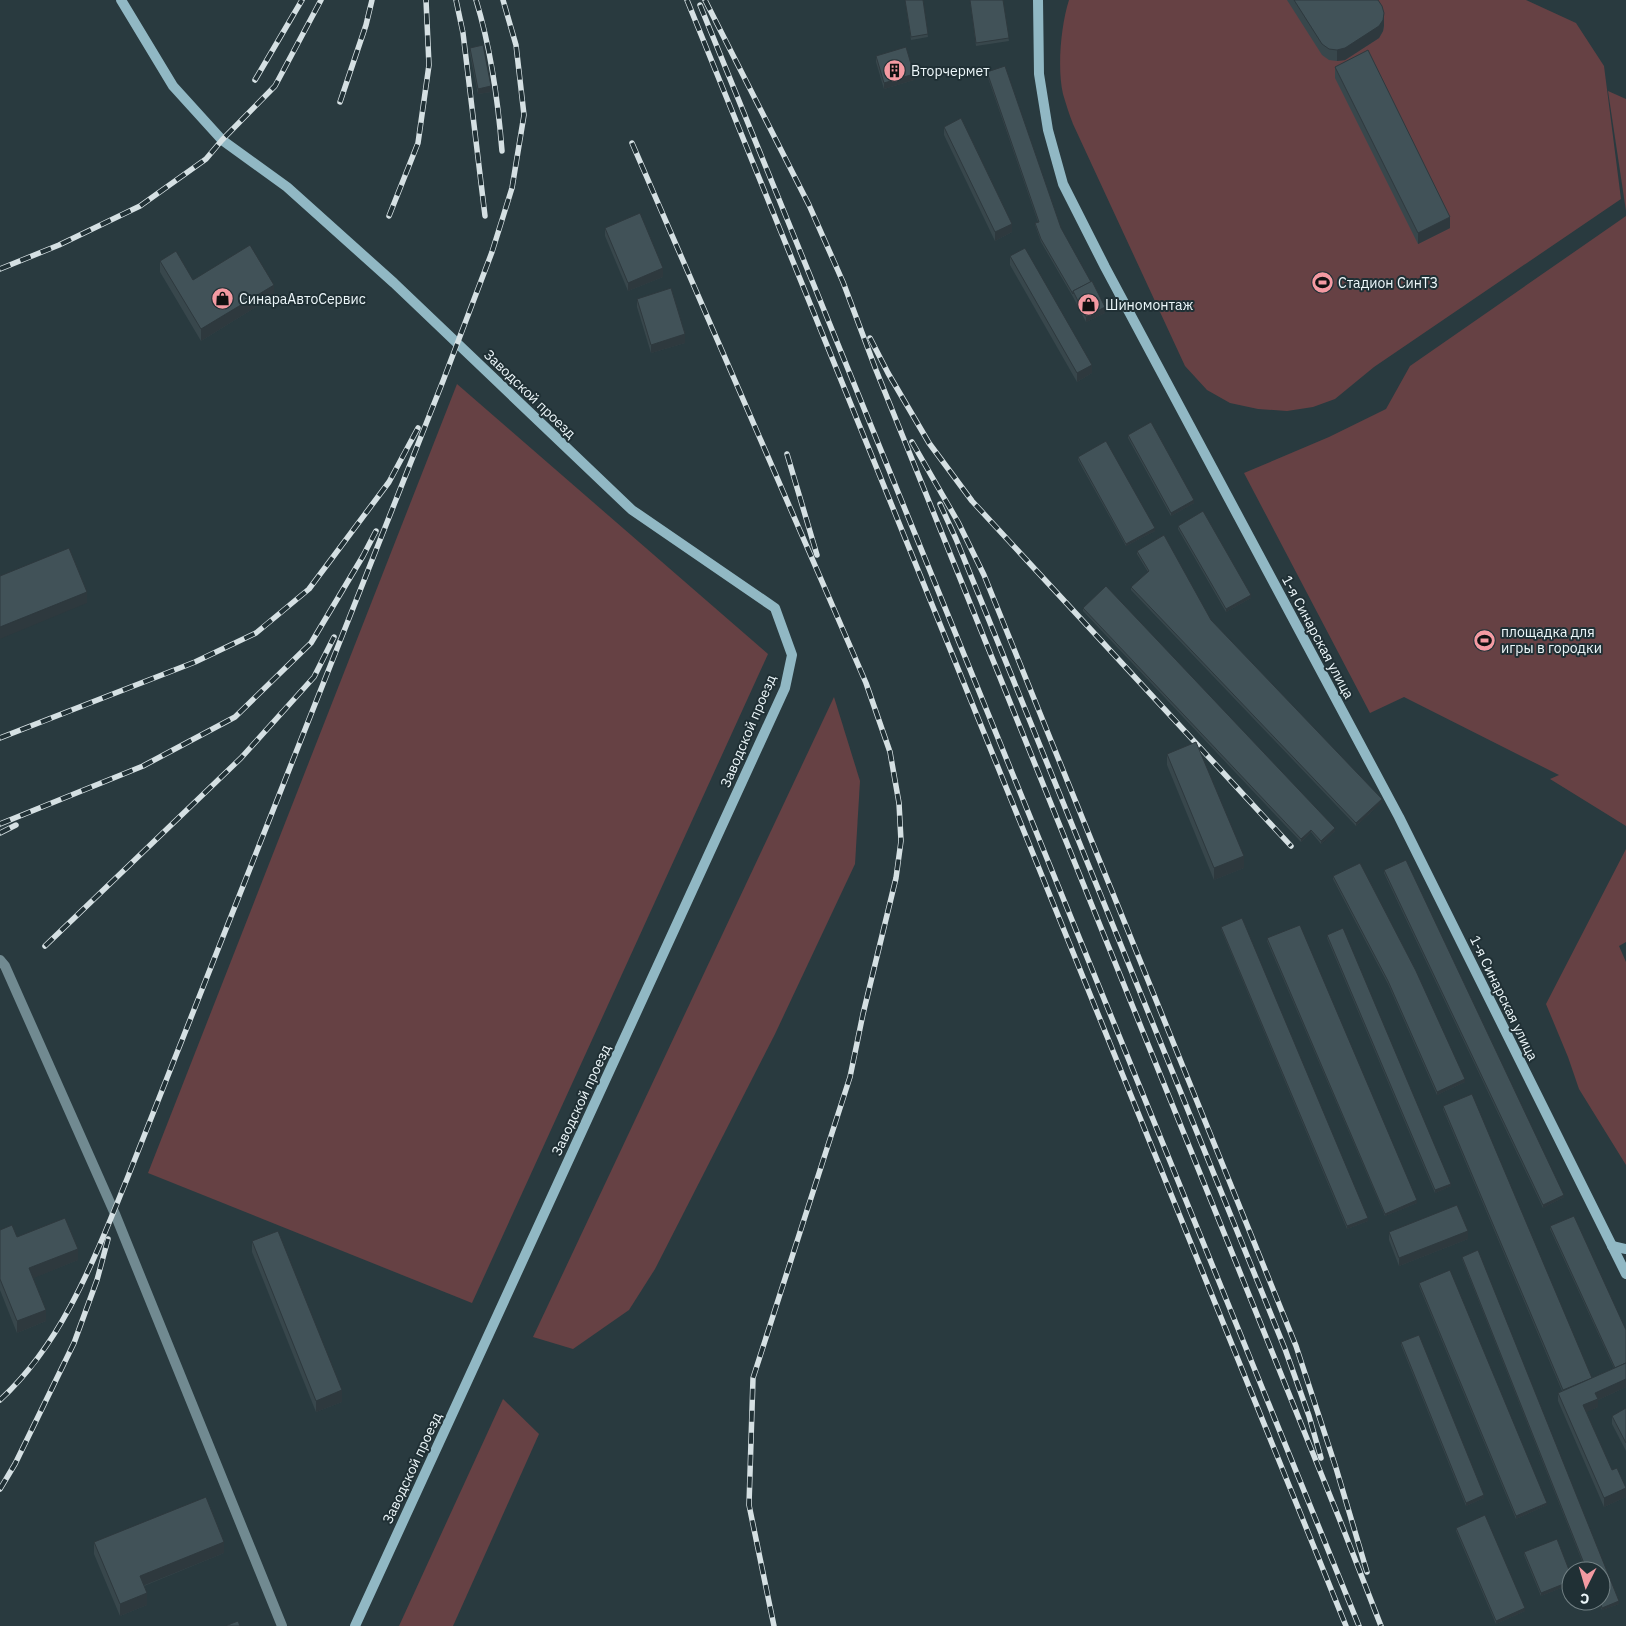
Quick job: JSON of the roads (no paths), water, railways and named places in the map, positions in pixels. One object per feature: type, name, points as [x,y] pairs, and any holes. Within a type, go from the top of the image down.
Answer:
[{"type":"street","name":"Заводской проезд","points":[[121,0],[172,86],[222,140],[286,187],[394,283],[632,510],[775,608],[792,655],[785,688],[355,1626]]},
{"type":"street","name":"1-я Синарская улица","points":[[1038,0],[1039,74],[1048,130],[1063,184],[1109,275],[1399,817],[1626,1274]]},
{"type":"street","points":[[0,960],[115,1214],[282,1626]]},
{"type":"street","points":[[1612,1246],[1626,1249]]},
{"type":"railway","points":[[255,80],[302,0]]},
{"type":"railway","points":[[0,269],[59,245],[140,206],[206,159],[275,86],[321,0]]},
{"type":"railway","points":[[340,102],[366,25],[372,0]]},
{"type":"railway","points":[[389,216],[418,143],[429,65],[426,0]]},
{"type":"railway","points":[[456,0],[463,33],[485,216]]},
{"type":"railway","points":[[476,0],[486,37],[493,75],[502,151]]},
{"type":"railway","points":[[0,1400],[22,1377],[60,1325],[102,1239],[443,381],[492,252],[512,188],[524,115],[516,45],[503,0]]},
{"type":"railway","points":[[687,0],[1346,1626]]},
{"type":"railway","points":[[705,0],[809,205],[843,282],[876,370],[1381,1626]]},
{"type":"railway","points":[[700,5],[1359,1626]]},
{"type":"railway","points":[[632,143],[866,683],[890,752],[899,803],[901,841],[896,878],[863,1014],[850,1077],[753,1378],[749,1505],[774,1626]]},
{"type":"railway","points":[[870,338],[929,443],[972,501],[1291,846]]},
{"type":"railway","points":[[0,738],[195,662],[256,633],[309,589],[389,482],[418,428]]},
{"type":"railway","points":[[912,442],[958,522],[984,575],[1296,1346],[1336,1468],[1367,1572]]},
{"type":"railway","points":[[787,454],[817,555]]},
{"type":"railway","points":[[940,504],[956,539],[1285,1349],[1309,1416],[1321,1458]]},
{"type":"railway","points":[[0,824],[143,766],[235,717],[311,643],[376,531]]},
{"type":"railway","points":[[45,946],[241,758],[314,677],[334,637]]},
{"type":"railway","points":[[0,833],[16,825]]},
{"type":"railway","points":[[0,1489],[15,1464],[74,1343],[97,1280],[108,1239]]},
{"type":"place","name":"Вторчермет","points":[[895,71]]},
{"type":"place","name":"Стадион СинТЗ","points":[[1322,283]]},
{"type":"place","name":"СинараАвтоСервис","points":[[223,299]]},
{"type":"place","name":"Шиномонтаж","points":[[1089,305]]},
{"type":"place","name":"площадка для игры в городки","points":[[1485,640]]}]
